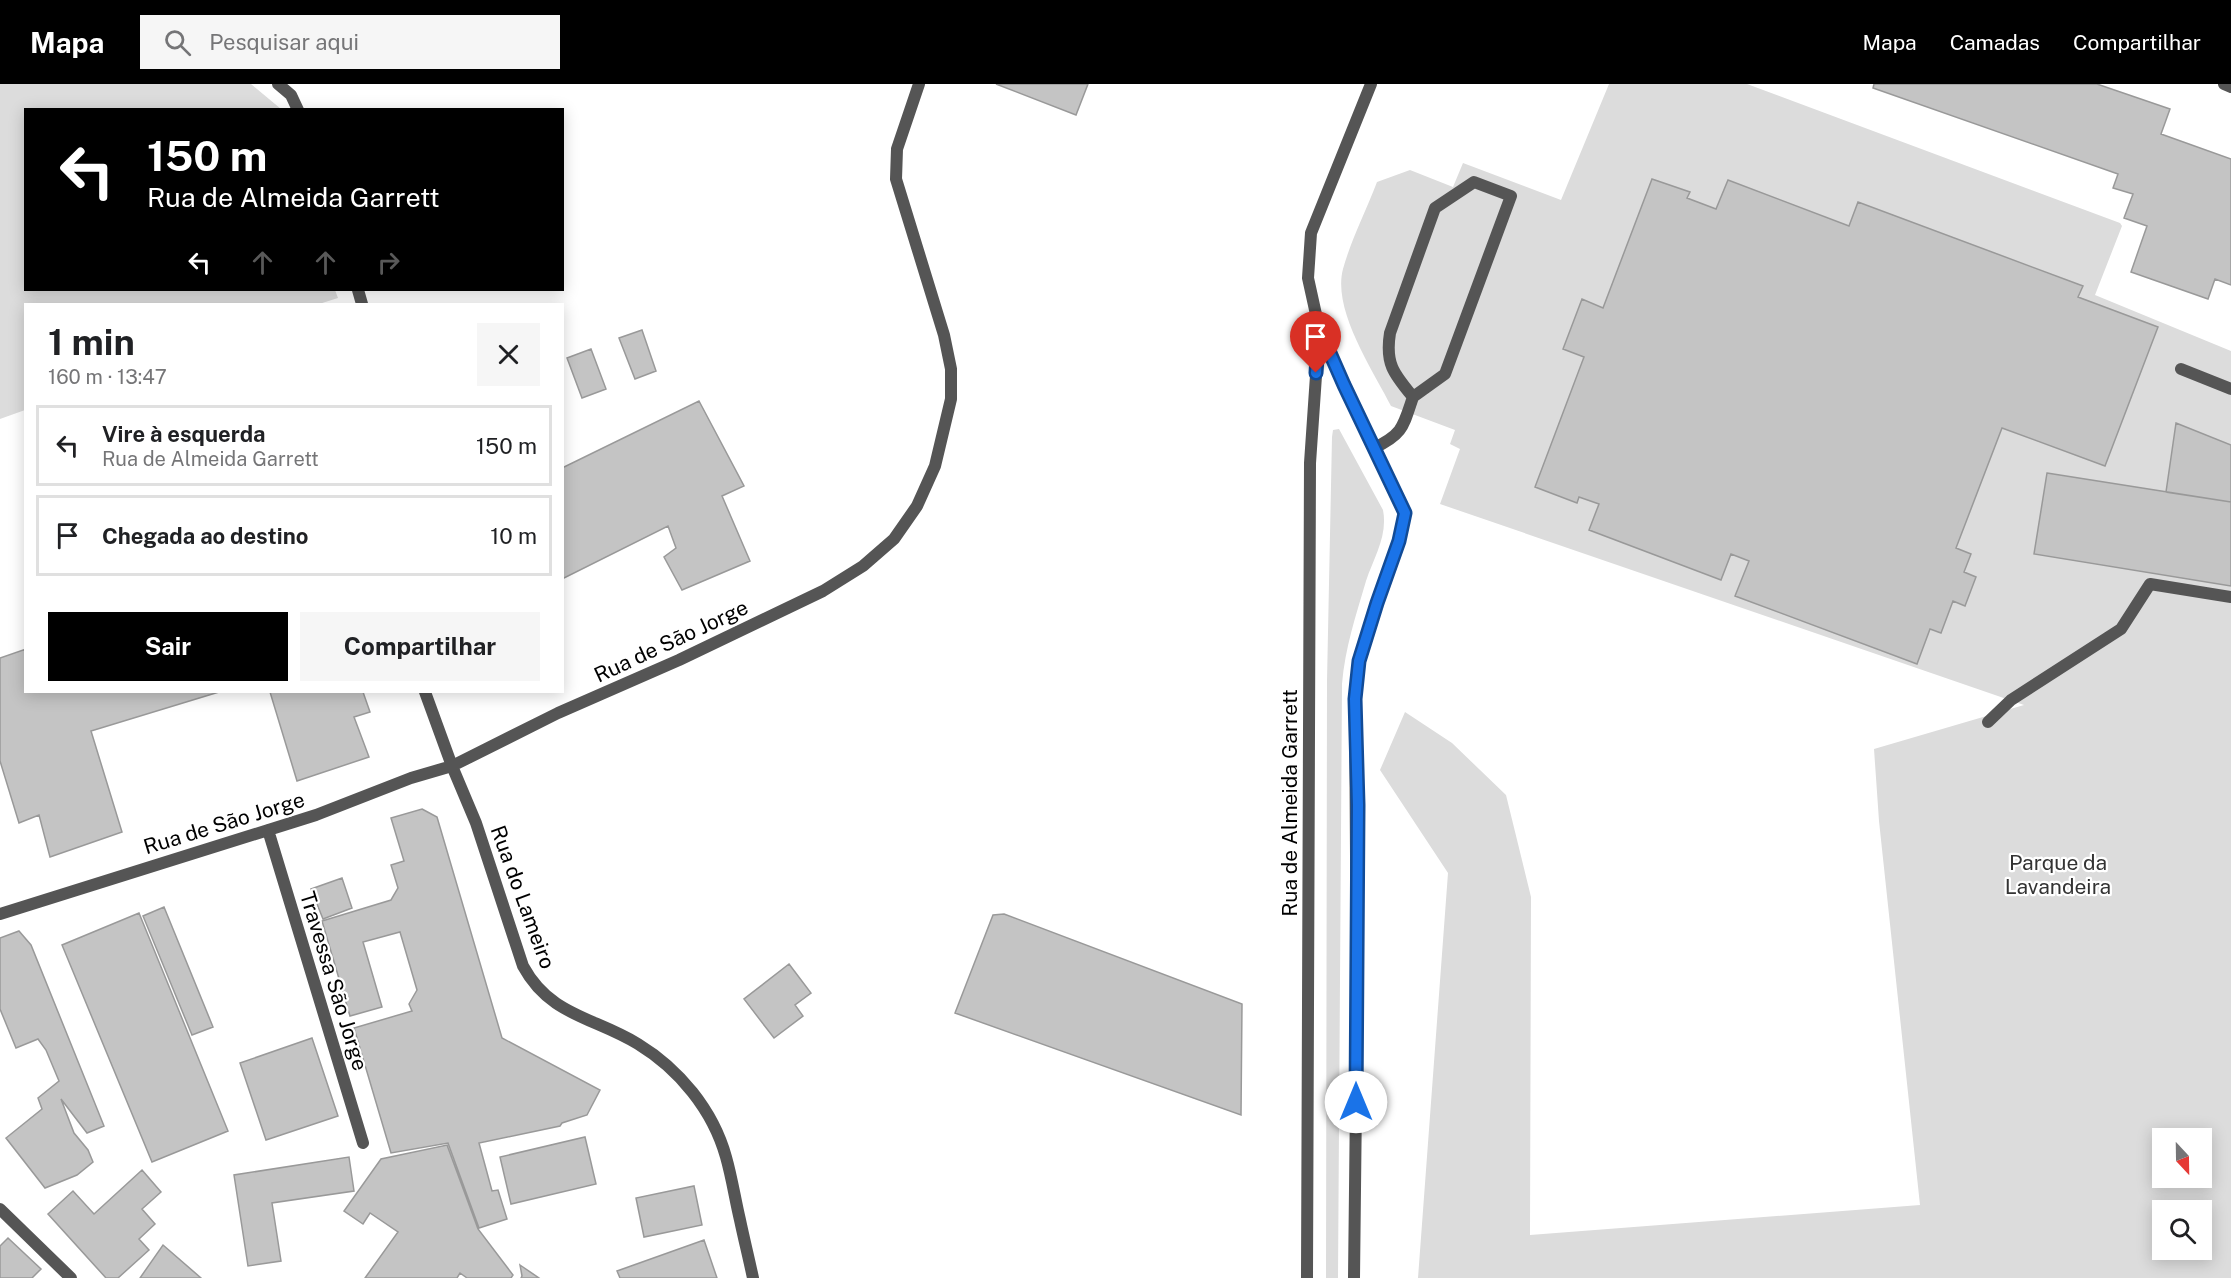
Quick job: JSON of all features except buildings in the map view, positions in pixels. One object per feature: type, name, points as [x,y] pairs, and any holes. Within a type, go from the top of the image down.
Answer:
[{"type":"street","points":[[278,84],[291,95],[297,108]]},
{"type":"street","name":"Rua de São Jorge","points":[[0,914],[316,815],[411,778],[452,766],[558,713],[679,660],[824,591],[863,566],[894,539],[917,506],[935,466],[951,399],[951,369],[944,335],[896,179],[897,149],[919,84]]},
{"type":"street","name":"Rua de Almeida Garrett","points":[[1354,1278],[1357,1012],[1355,699],[1359,661],[1399,541],[1405,513],[1319,328],[1308,278],[1311,233],[1371,84]]},
{"type":"street","points":[[2224,84],[2231,87]]},
{"type":"street","points":[[1374,448],[1400,432],[1413,397],[1445,374],[1511,196],[1474,183],[1435,208],[1389,333],[1387,349],[1396,377],[1413,397]]},
{"type":"street","name":"Rua de Almeida Garrett","points":[[1308,1278],[1310,464],[1319,328]]},
{"type":"street","points":[[2181,369],[2231,389]]},
{"type":"street","points":[[1988,722],[2011,700],[2121,629],[2150,584],[2231,597]]},
{"type":"street","name":"Rua do Lameiro","points":[[425,693],[476,824],[523,966],[543,995],[563,1008],[637,1044],[669,1066],[690,1088],[712,1123],[726,1155],[753,1278]]},
{"type":"street","name":"Travessa São Jorge","points":[[268,830],[363,1143]]},
{"type":"street","points":[[0,1209],[70,1278]]},
{"type":"green space","points":[[0,84],[251,84],[280,108],[24,108],[24,291],[335,291],[338,298],[322,303],[24,303],[24,410],[0,419]]},
{"type":"green space","name":"Parque da Lavandeira","points":[[1609,84],[1747,84],[2120,223],[2122,226],[2095,295],[2231,351],[2231,1278],[1418,1278],[1448,873],[1380,770],[1405,712],[1452,743],[1506,795],[1531,897],[1530,1235],[1920,1205],[1879,821],[1874,749],[2024,705],[1440,504],[1460,449],[1450,444],[1455,430],[1391,406],[1356,339],[1343,303],[1341,285],[1346,258],[1377,182],[1410,170],[1453,187],[1463,163],[1561,200]]},
{"type":"green space","points":[[1339,429],[1383,510],[1384,529],[1351,632],[1342,684],[1338,1278],[1326,1278],[1327,681],[1332,437],[1333,430]]},
{"type":"route","points":[[1316,373],[1319,328],[1405,513],[1399,541],[1359,661],[1355,699],[1358,805],[1356,1102]]}]
